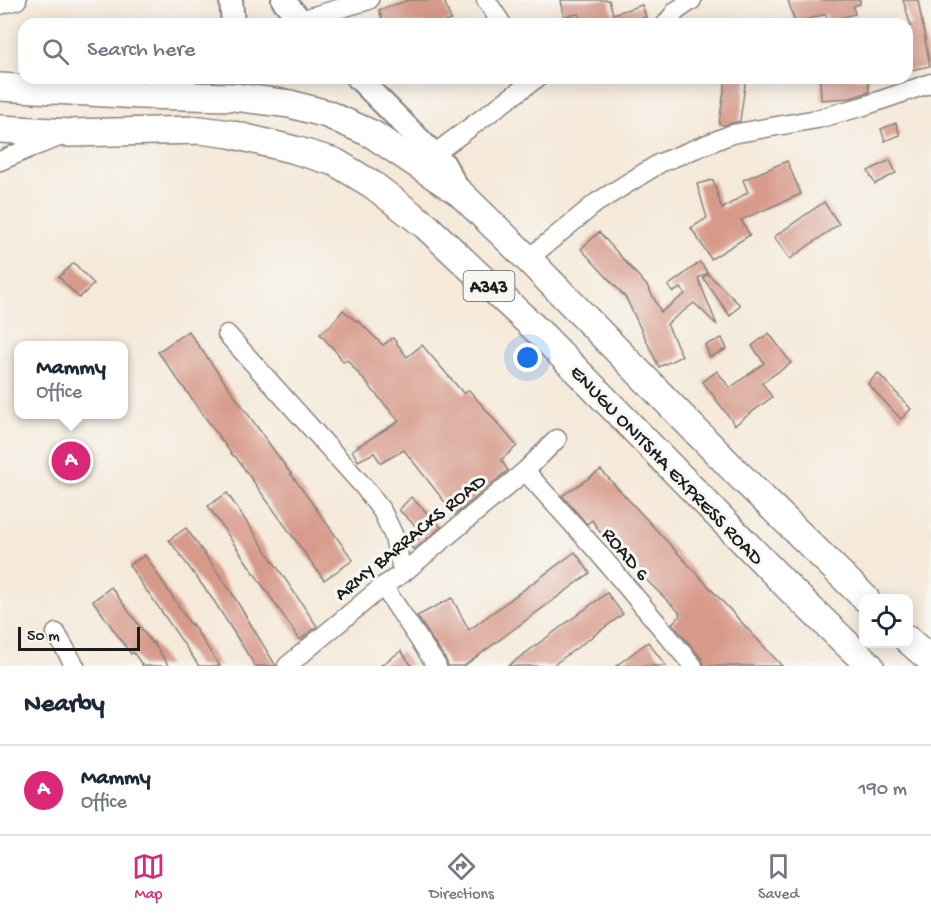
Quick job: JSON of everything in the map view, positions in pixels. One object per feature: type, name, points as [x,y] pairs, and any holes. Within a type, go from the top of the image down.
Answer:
[{"type":"highway","name":"A343","points":[[0,87],[141,95],[234,97],[290,105],[327,114],[372,134],[460,193],[528,259],[737,473],[861,594]]},
{"type":"highway","name":"ENUGU ONITSHA EXPRESS ROAD","points":[[0,129],[71,133],[200,130],[230,134],[335,162],[373,185],[426,226],[543,336],[791,590],[870,666]]},
{"type":"highway","points":[[913,644],[931,660]]},
{"type":"main road","points":[[231,0],[232,18]]},
{"type":"main road","points":[[284,0],[299,18]]},
{"type":"main road","points":[[141,95],[170,84]]},
{"type":"main road","points":[[364,84],[444,164],[460,193]]},
{"type":"street","points":[[0,5],[17,0]]},
{"type":"street","points":[[314,18],[369,0]]},
{"type":"street","points":[[486,0],[498,18]]},
{"type":"street","points":[[671,18],[676,11],[692,0]]},
{"type":"street","points":[[528,259],[596,202],[660,163],[732,134],[817,119],[931,83]]},
{"type":"street","points":[[434,154],[529,84]]},
{"type":"street","points":[[0,161],[71,133]]},
{"type":"street","points":[[227,334],[364,487],[382,511],[393,534],[403,573]]},
{"type":"street","name":"ARMY BARRACKS ROAD","points":[[287,666],[525,471],[557,439]]},
{"type":"street","name":"ROAD 6","points":[[525,471],[597,550],[693,666]]},
{"type":"street","points":[[383,586],[437,666]]},
{"type":"street","points":[[56,633],[75,666]]},
{"type":"building","points":[[409,0],[444,0],[450,18],[382,18],[379,10]]},
{"type":"building","points":[[561,0],[609,0],[613,14],[642,5],[646,17],[580,18],[579,14],[564,16]]},
{"type":"building","points":[[788,0],[860,0],[860,4],[853,6],[855,14],[839,18],[827,18],[826,14],[812,18],[793,18]]},
{"type":"building","points":[[903,0],[918,0],[930,66],[913,70],[913,18],[909,18]]},
{"type":"building","points":[[725,84],[745,84],[740,121],[725,125],[719,124]]},
{"type":"building","points":[[820,84],[868,84],[869,92],[851,98],[821,100]]},
{"type":"building","points":[[896,123],[900,135],[885,141],[881,129]]},
{"type":"building","points":[[890,160],[896,173],[875,184],[868,171]]},
{"type":"building","points":[[787,161],[801,194],[741,220],[750,235],[711,259],[691,228],[707,218],[697,184],[713,180],[722,209],[748,192],[743,180]]},
{"type":"building","points":[[824,202],[839,224],[790,259],[774,237]]},
{"type":"building","points":[[599,232],[648,287],[661,312],[685,294],[681,288],[673,292],[668,286],[700,262],[708,273],[698,278],[717,325],[694,303],[667,324],[682,356],[659,367],[626,298],[581,249]]},
{"type":"building","points":[[74,263],[94,284],[79,298],[59,277]]},
{"type":"building","points":[[708,274],[740,305],[730,316],[703,278]]},
{"type":"building","points":[[343,310],[383,345],[393,338],[407,357],[422,345],[464,394],[469,390],[517,446],[501,460],[508,470],[455,515],[404,450],[381,463],[374,453],[358,461],[352,450],[399,421],[347,360],[343,362],[320,334]]},
{"type":"building","points":[[188,331],[353,560],[324,580],[158,352]]},
{"type":"building","points":[[769,333],[791,363],[762,383],[772,397],[735,425],[703,382],[717,371],[730,388],[764,363],[752,346]]},
{"type":"building","points":[[722,338],[727,349],[710,357],[705,345]]},
{"type":"building","points":[[878,373],[911,409],[901,419],[868,384]]},
{"type":"building","points":[[601,470],[782,666],[704,665],[702,659],[672,623],[680,616],[680,613],[626,560],[628,558],[600,532],[592,520],[587,524],[562,496]]},
{"type":"building","points":[[227,493],[317,626],[300,640],[208,506]]},
{"type":"building","points":[[411,497],[441,527],[414,550],[410,545],[424,534],[399,510]]},
{"type":"building","points":[[186,528],[230,590],[276,666],[255,666],[214,601],[169,540]]},
{"type":"building","points":[[575,552],[590,573],[464,666],[448,666],[417,616],[452,598],[469,630]]},
{"type":"building","points":[[145,555],[220,666],[199,666],[147,592],[129,565]]},
{"type":"building","points":[[111,587],[169,666],[143,666],[133,652],[131,654],[93,601]]},
{"type":"building","points":[[607,593],[623,614],[552,666],[508,666]]},
{"type":"building","points":[[648,642],[666,666],[616,666]]},
{"type":"building","points":[[401,651],[412,666],[380,666]]},
{"type":"place","name":"Mammy","points":[[71,461]]}]
